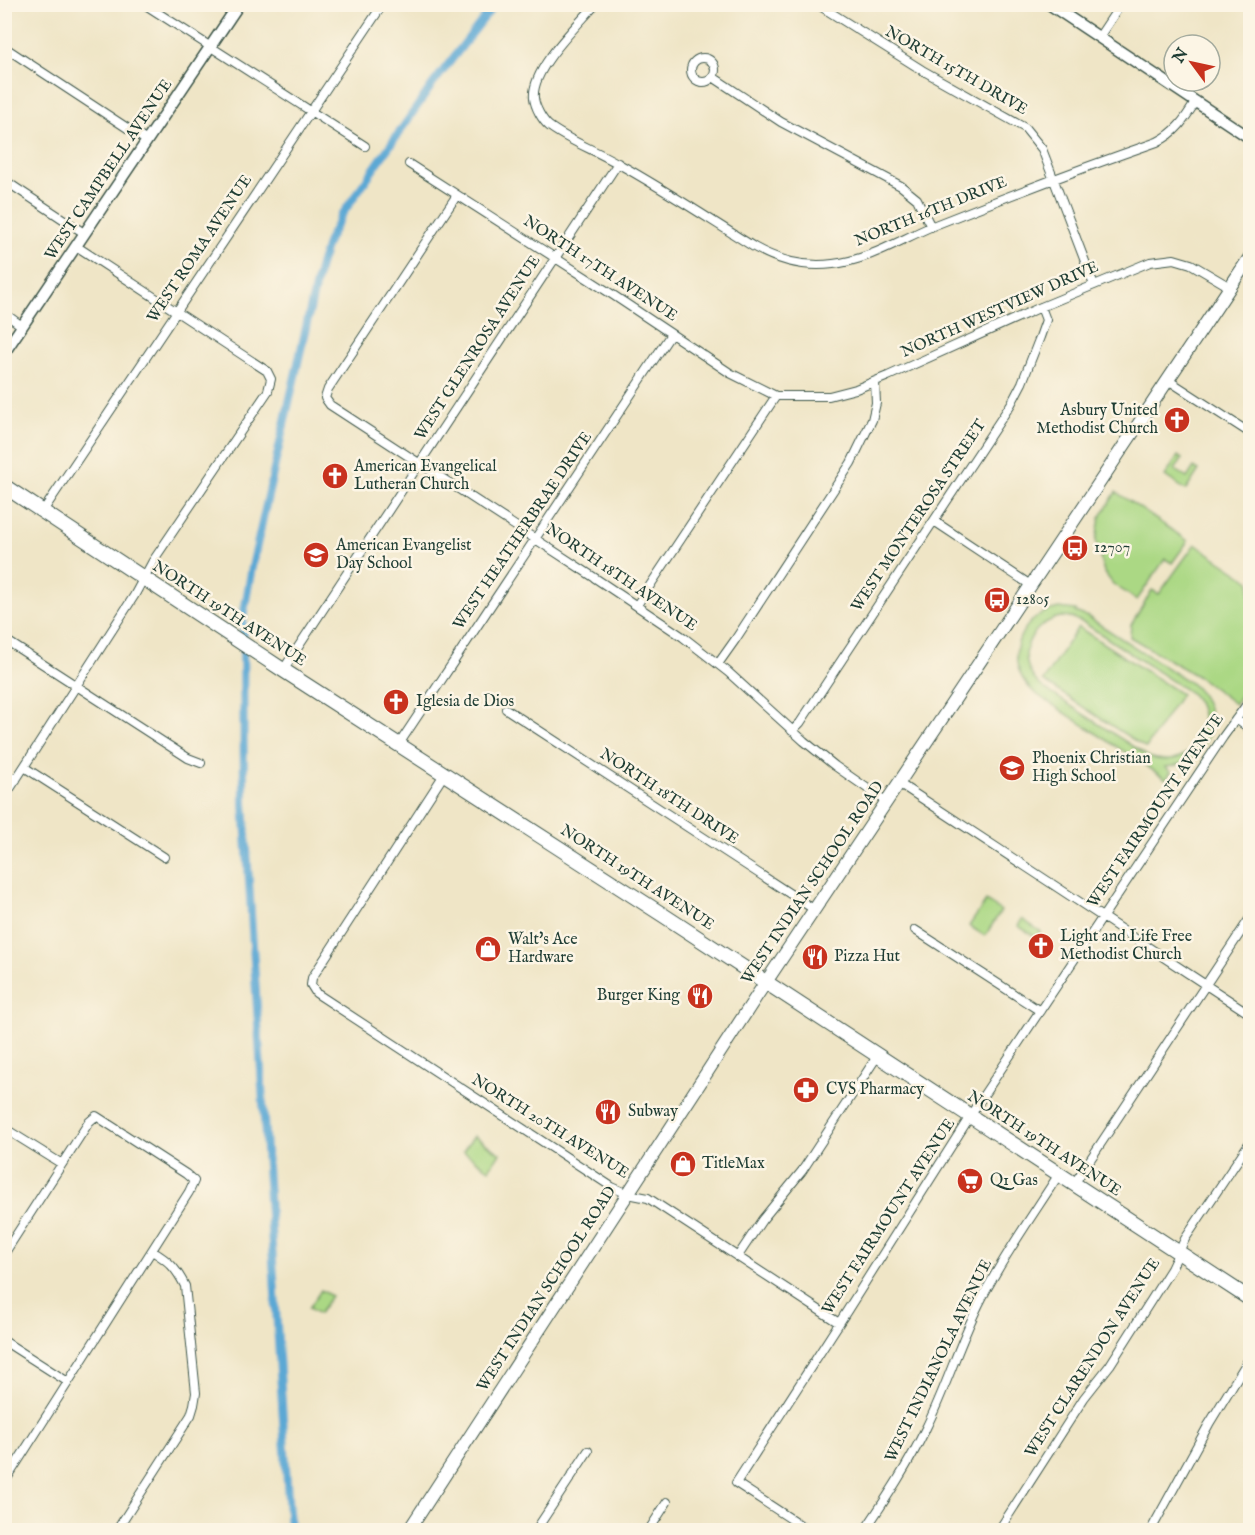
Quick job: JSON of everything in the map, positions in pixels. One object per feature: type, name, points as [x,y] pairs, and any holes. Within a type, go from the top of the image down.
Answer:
[{"type":"main road","name":"WEST INDIAN SCHOOL ROAD","points":[[409,1530],[766,982],[1251,257]]},
{"type":"main road","name":"NORTH 19TH AVENUE","points":[[4,486],[1251,1299]]},
{"type":"street","points":[[144,4],[365,146]]},
{"type":"street","name":"WEST CAMPBELL AVENUE","points":[[4,353],[239,4]]},
{"type":"street","name":"WEST ROMA AVENUE","points":[[43,511],[383,4]]},
{"type":"street","name":"NORTH 16TH DRIVE","points":[[596,4],[543,67],[539,75],[534,98],[546,124],[618,163],[754,247],[770,255],[802,265],[818,266],[852,261],[1054,178],[1157,142],[1178,129],[1196,101]]},
{"type":"street","points":[[1049,4],[1251,138]]},
{"type":"street","points":[[1099,38],[1121,4]]},
{"type":"street","name":"NORTH 15TH DRIVE","points":[[823,6],[922,70],[1025,128],[1042,149],[1094,285]]},
{"type":"street","points":[[4,47],[147,141]]},
{"type":"street","points":[[713,77],[781,122],[901,186],[917,199],[931,227]]},
{"type":"street","name":"WEST GLENROSA AVENUE","points":[[283,670],[618,163]]},
{"type":"street","name":"NORTH 17TH AVENUE","points":[[409,164],[730,373],[776,396]]},
{"type":"street","points":[[4,180],[84,234]]},
{"type":"street","name":"NORTH 18TH AVENUE","points":[[457,195],[328,389],[325,398],[330,405],[683,637],[718,664],[792,731],[835,766],[887,802]]},
{"type":"street","points":[[4,798],[134,596],[153,561],[268,391],[271,379],[267,371],[76,246]]},
{"type":"street","name":"NORTH WESTVIEW DRIVE","points":[[776,396],[829,396],[855,389],[1150,262],[1174,259],[1191,264],[1230,287]]},
{"type":"street","name":"WEST MONTEROSA STREET","points":[[792,731],[801,722],[994,431],[1022,383],[1034,355],[1046,320],[1041,307]]},
{"type":"street","points":[[4,313],[22,326]]},
{"type":"street","name":"WEST HEATHERBRAE DRIVE","points":[[399,744],[671,334]]},
{"type":"street","points":[[1168,380],[1251,433]]},
{"type":"street","points":[[718,664],[851,463],[872,420],[876,403],[875,381]]},
{"type":"street","points":[[637,605],[776,396]]},
{"type":"street","points":[[934,521],[1032,586]]},
{"type":"street","points":[[4,639],[188,758],[201,763]]},
{"type":"street","name":"WEST FAIRMOUNT AVENUE","points":[[808,1530],[735,1483],[1040,1011],[1251,700]]},
{"type":"street","name":"NORTH 18TH DRIVE","points":[[506,709],[815,910]]},
{"type":"street","points":[[1236,719],[1251,729]]},
{"type":"street","points":[[24,767],[164,857]]},
{"type":"street","points":[[4,773],[16,780]]},
{"type":"street","name":"NORTH 20TH AVENUE","points":[[445,773],[312,978],[311,985],[316,993],[612,1187],[628,1194],[648,1198],[839,1323]]},
{"type":"street","points":[[900,784],[1251,1014]]},
{"type":"street","points":[[1074,1184],[1251,918]]},
{"type":"street","points":[[915,930],[1040,1011]]},
{"type":"street","points":[[738,1256],[762,1220],[814,1154],[878,1055]]},
{"type":"street","points":[[4,1254],[89,1122],[96,1116],[194,1181],[4,1483]]},
{"type":"street","points":[[4,1128],[62,1164]]},
{"type":"street","name":"WEST CLARENDON AVENUE","points":[[999,1530],[1084,1398],[1110,1365],[1171,1269],[1188,1236],[1251,1142]]},
{"type":"street","name":"WEST INDIANOLA AVENUE","points":[[865,1530],[898,1479],[927,1427],[982,1298],[1059,1174]]},
{"type":"street","points":[[117,1530],[191,1415],[196,1393],[185,1286],[179,1272],[171,1263],[152,1251]]},
{"type":"street","points":[[4,1341],[68,1382]]},
{"type":"street","points":[[1151,1530],[1203,1434],[1251,1357]]},
{"type":"street","points":[[536,1530],[588,1451]]},
{"type":"street","points":[[649,1530],[667,1502]]},
{"type":"green space","points":[[1178,456],[1182,459],[1175,470],[1187,478],[1194,467],[1199,470],[1186,490],[1165,476]]},
{"type":"green space","points":[[1116,492],[1188,541],[1172,563],[1165,559],[1137,600],[1113,584],[1104,572],[1096,541],[1100,518]]},
{"type":"green space","points":[[1195,544],[1250,581],[1250,681],[1235,704],[1200,678],[1130,637],[1131,625],[1152,590],[1159,594]]},
{"type":"green space","points":[[1059,608],[1076,610],[1075,612],[1088,617],[1192,684],[1202,696],[1208,709],[1210,723],[1208,736],[1202,747],[1193,757],[1180,764],[1165,767],[1171,772],[1166,779],[1039,696],[1027,685],[1016,659],[1017,645],[1022,633],[1043,613]],"holes":[[[1060,617],[1072,618],[1084,623],[1192,694],[1200,707],[1203,720],[1202,732],[1196,744],[1188,752],[1177,758],[1164,760],[1149,757],[1045,689],[1035,680],[1026,659],[1031,638],[1047,622]]]},
{"type":"green space","points":[[1078,627],[1181,694],[1146,748],[1043,681]]},
{"type":"green space","points":[[986,901],[1001,911],[985,936],[969,926]]},
{"type":"green space","points":[[1022,919],[1041,932],[1037,938],[1018,926]]},
{"type":"green space","points":[[474,1136],[500,1153],[489,1169],[463,1151]]},
{"type":"green space","points":[[321,1290],[331,1296],[319,1314],[309,1308]]},
{"type":"waterway","points":[[290,1530],[244,803],[243,617],[252,567],[320,265],[328,241],[341,216],[432,85],[495,4]]},
{"type":"place","name":"Asbury United Methodist Church","points":[[1177,420]]},
{"type":"place","name":"American Evangelical Lutheran Church","points":[[335,476]]},
{"type":"place","name":"12707","points":[[1075,548]]},
{"type":"place","name":"American Evangelist Day School","points":[[316,555]]},
{"type":"place","name":"12805","points":[[997,600]]},
{"type":"place","name":"Iglesia de Dios","points":[[396,702]]},
{"type":"place","name":"Phoenix Christian High School","points":[[1012,768]]},
{"type":"place","name":"Light and Life Free Methodist Church","points":[[1041,946]]},
{"type":"place","name":"Walt's Ace Hardware","points":[[488,949]]},
{"type":"place","name":"Pizza Hut","points":[[815,957]]},
{"type":"place","name":"Burger King","points":[[700,996]]},
{"type":"place","name":"CVS Pharmacy","points":[[806,1090]]},
{"type":"place","name":"Subway","points":[[608,1112]]},
{"type":"place","name":"TitleMax","points":[[683,1164]]},
{"type":"place","name":"Q1 Gas","points":[[970,1181]]}]
